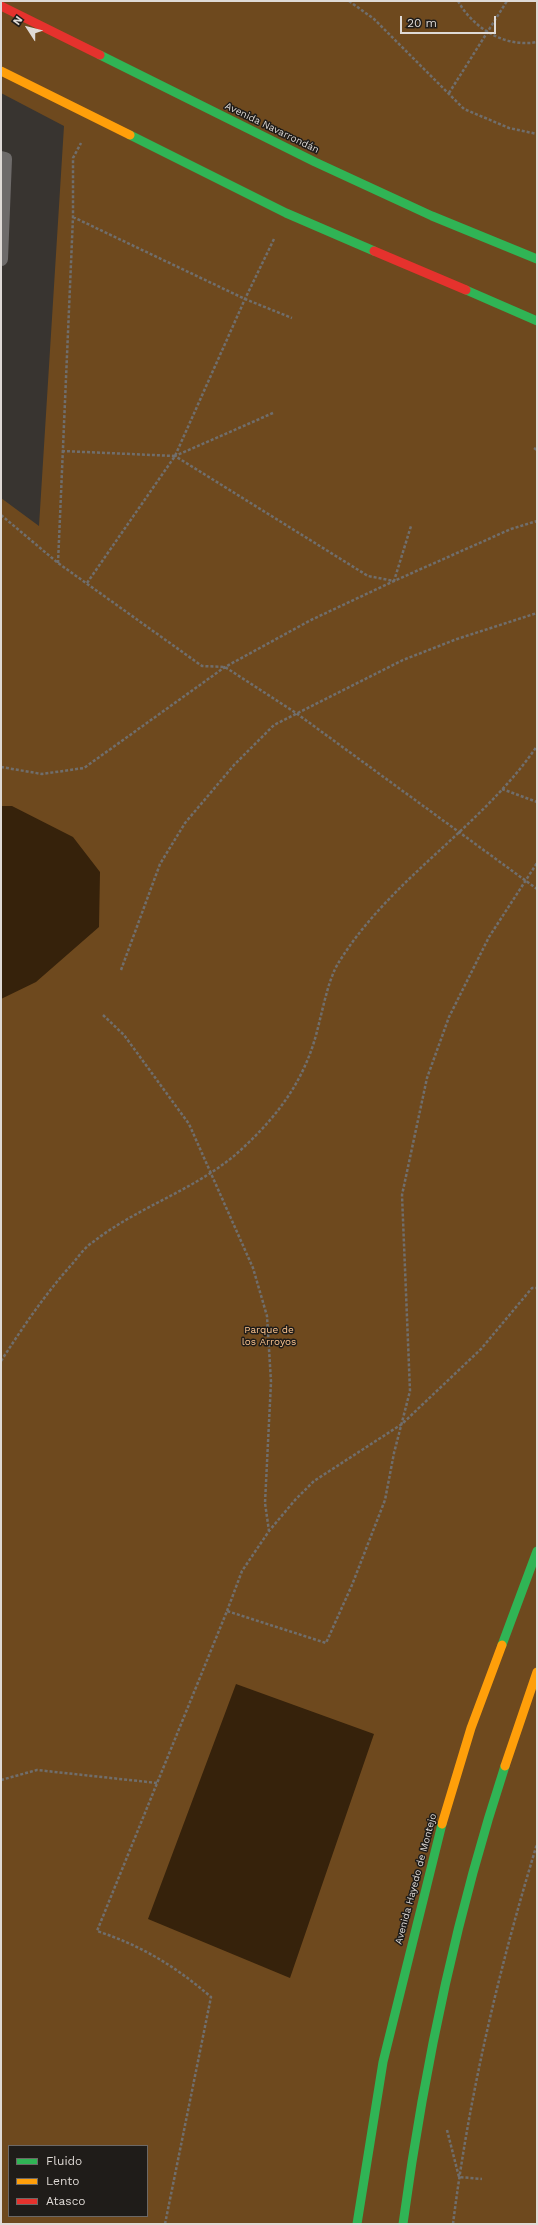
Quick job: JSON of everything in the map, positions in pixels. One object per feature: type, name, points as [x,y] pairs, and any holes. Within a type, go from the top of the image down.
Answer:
[{"type":"street","name":"Avenida Navarrondán","points":[[1,6],[315,162],[432,216],[537,259]]},
{"type":"street","points":[[1,71],[286,213],[537,321]]},
{"type":"street","name":"Avenida Hayedo de Montejo","points":[[357,2224],[383,2062],[441,1826],[471,1728],[537,1551]]},
{"type":"street","points":[[403,2224],[428,2058],[450,1961],[482,1837],[512,1741],[537,1672]]},
{"type":"lane","points":[[1,158],[5,159],[1,259]]},
{"type":"path","points":[[349,1],[374,19],[464,109],[509,128],[537,134]]},
{"type":"path","points":[[458,1],[465,13],[486,32],[508,41],[537,42]]},
{"type":"path","points":[[449,93],[486,32],[507,1]]},
{"type":"path","points":[[58,563],[73,217],[73,158],[94,117]]},
{"type":"path","points":[[87,583],[175,456],[244,299],[286,213]]},
{"type":"path","points":[[73,217],[244,299],[292,318]]},
{"type":"path","points":[[62,451],[175,456],[273,413]]},
{"type":"path","points":[[175,456],[368,576],[394,581]]},
{"type":"path","points":[[1,514],[58,563],[202,666],[225,667],[296,713],[537,889]]},
{"type":"path","points":[[1,767],[42,774],[84,768],[225,667],[311,620],[510,529],[537,521]]},
{"type":"path","points":[[394,581],[411,526]]},
{"type":"path","points":[[121,970],[160,864],[185,823],[234,765],[274,725],[403,660],[457,639],[537,613]]},
{"type":"path","points":[[1,1361],[49,1290],[92,1242],[165,1197],[209,1174],[244,1147],[272,1118],[300,1080],[314,1042],[337,964],[362,929],[390,898],[502,789],[522,768],[536,748]]},
{"type":"path","points":[[502,789],[537,802]]},
{"type":"path","points":[[227,1611],[326,1643],[352,1585],[385,1500],[410,1391],[402,1195],[427,1078],[448,1017],[489,937],[537,863]]},
{"type":"path","points":[[103,1015],[124,1035],[189,1124],[209,1174],[253,1268],[267,1316],[271,1382],[265,1504],[268,1531]]},
{"type":"path","points":[[165,2224],[211,1997],[182,1972],[125,1940],[97,1931],[242,1571],[268,1531],[314,1481],[402,1424],[482,1349],[532,1288],[537,1288]]},
{"type":"path","points":[[1,1780],[37,1770],[157,1783]]},
{"type":"path","points":[[453,2224],[459,2177],[478,2068],[518,1906],[537,1844]]},
{"type":"green space","name":"Parque de los Arroyos","points":[[1,1],[537,1],[537,2224],[1,2224],[1,498],[39,526],[64,126],[1,93]]},
{"type":"shaded area","points":[[1,806],[12,806],[73,837],[100,872],[99,927],[36,982],[1,999]]},
{"type":"shaded area","points":[[236,1684],[374,1734],[290,1978],[148,1919]]},
{"type":"traffic: fast","points":[[100,55],[315,162],[432,216],[537,259]]},
{"type":"traffic: fast","points":[[130,135],[286,213],[374,251]]},
{"type":"traffic: fast","points":[[466,290],[537,321]]},
{"type":"traffic: fast","points":[[502,1645],[537,1551]]},
{"type":"traffic: fast","points":[[403,2224],[421,2108],[444,1992],[471,1878],[505,1766]]},
{"type":"traffic: fast","points":[[357,2224],[383,2062],[442,1824]]},
{"type":"traffic: slow","points":[[1,71],[130,135]]},
{"type":"traffic: slow","points":[[442,1824],[471,1728],[502,1645]]},
{"type":"traffic: slow","points":[[505,1766],[537,1672]]},
{"type":"traffic: jam","points":[[1,6],[100,55]]},
{"type":"traffic: jam","points":[[374,251],[466,290]]}]
